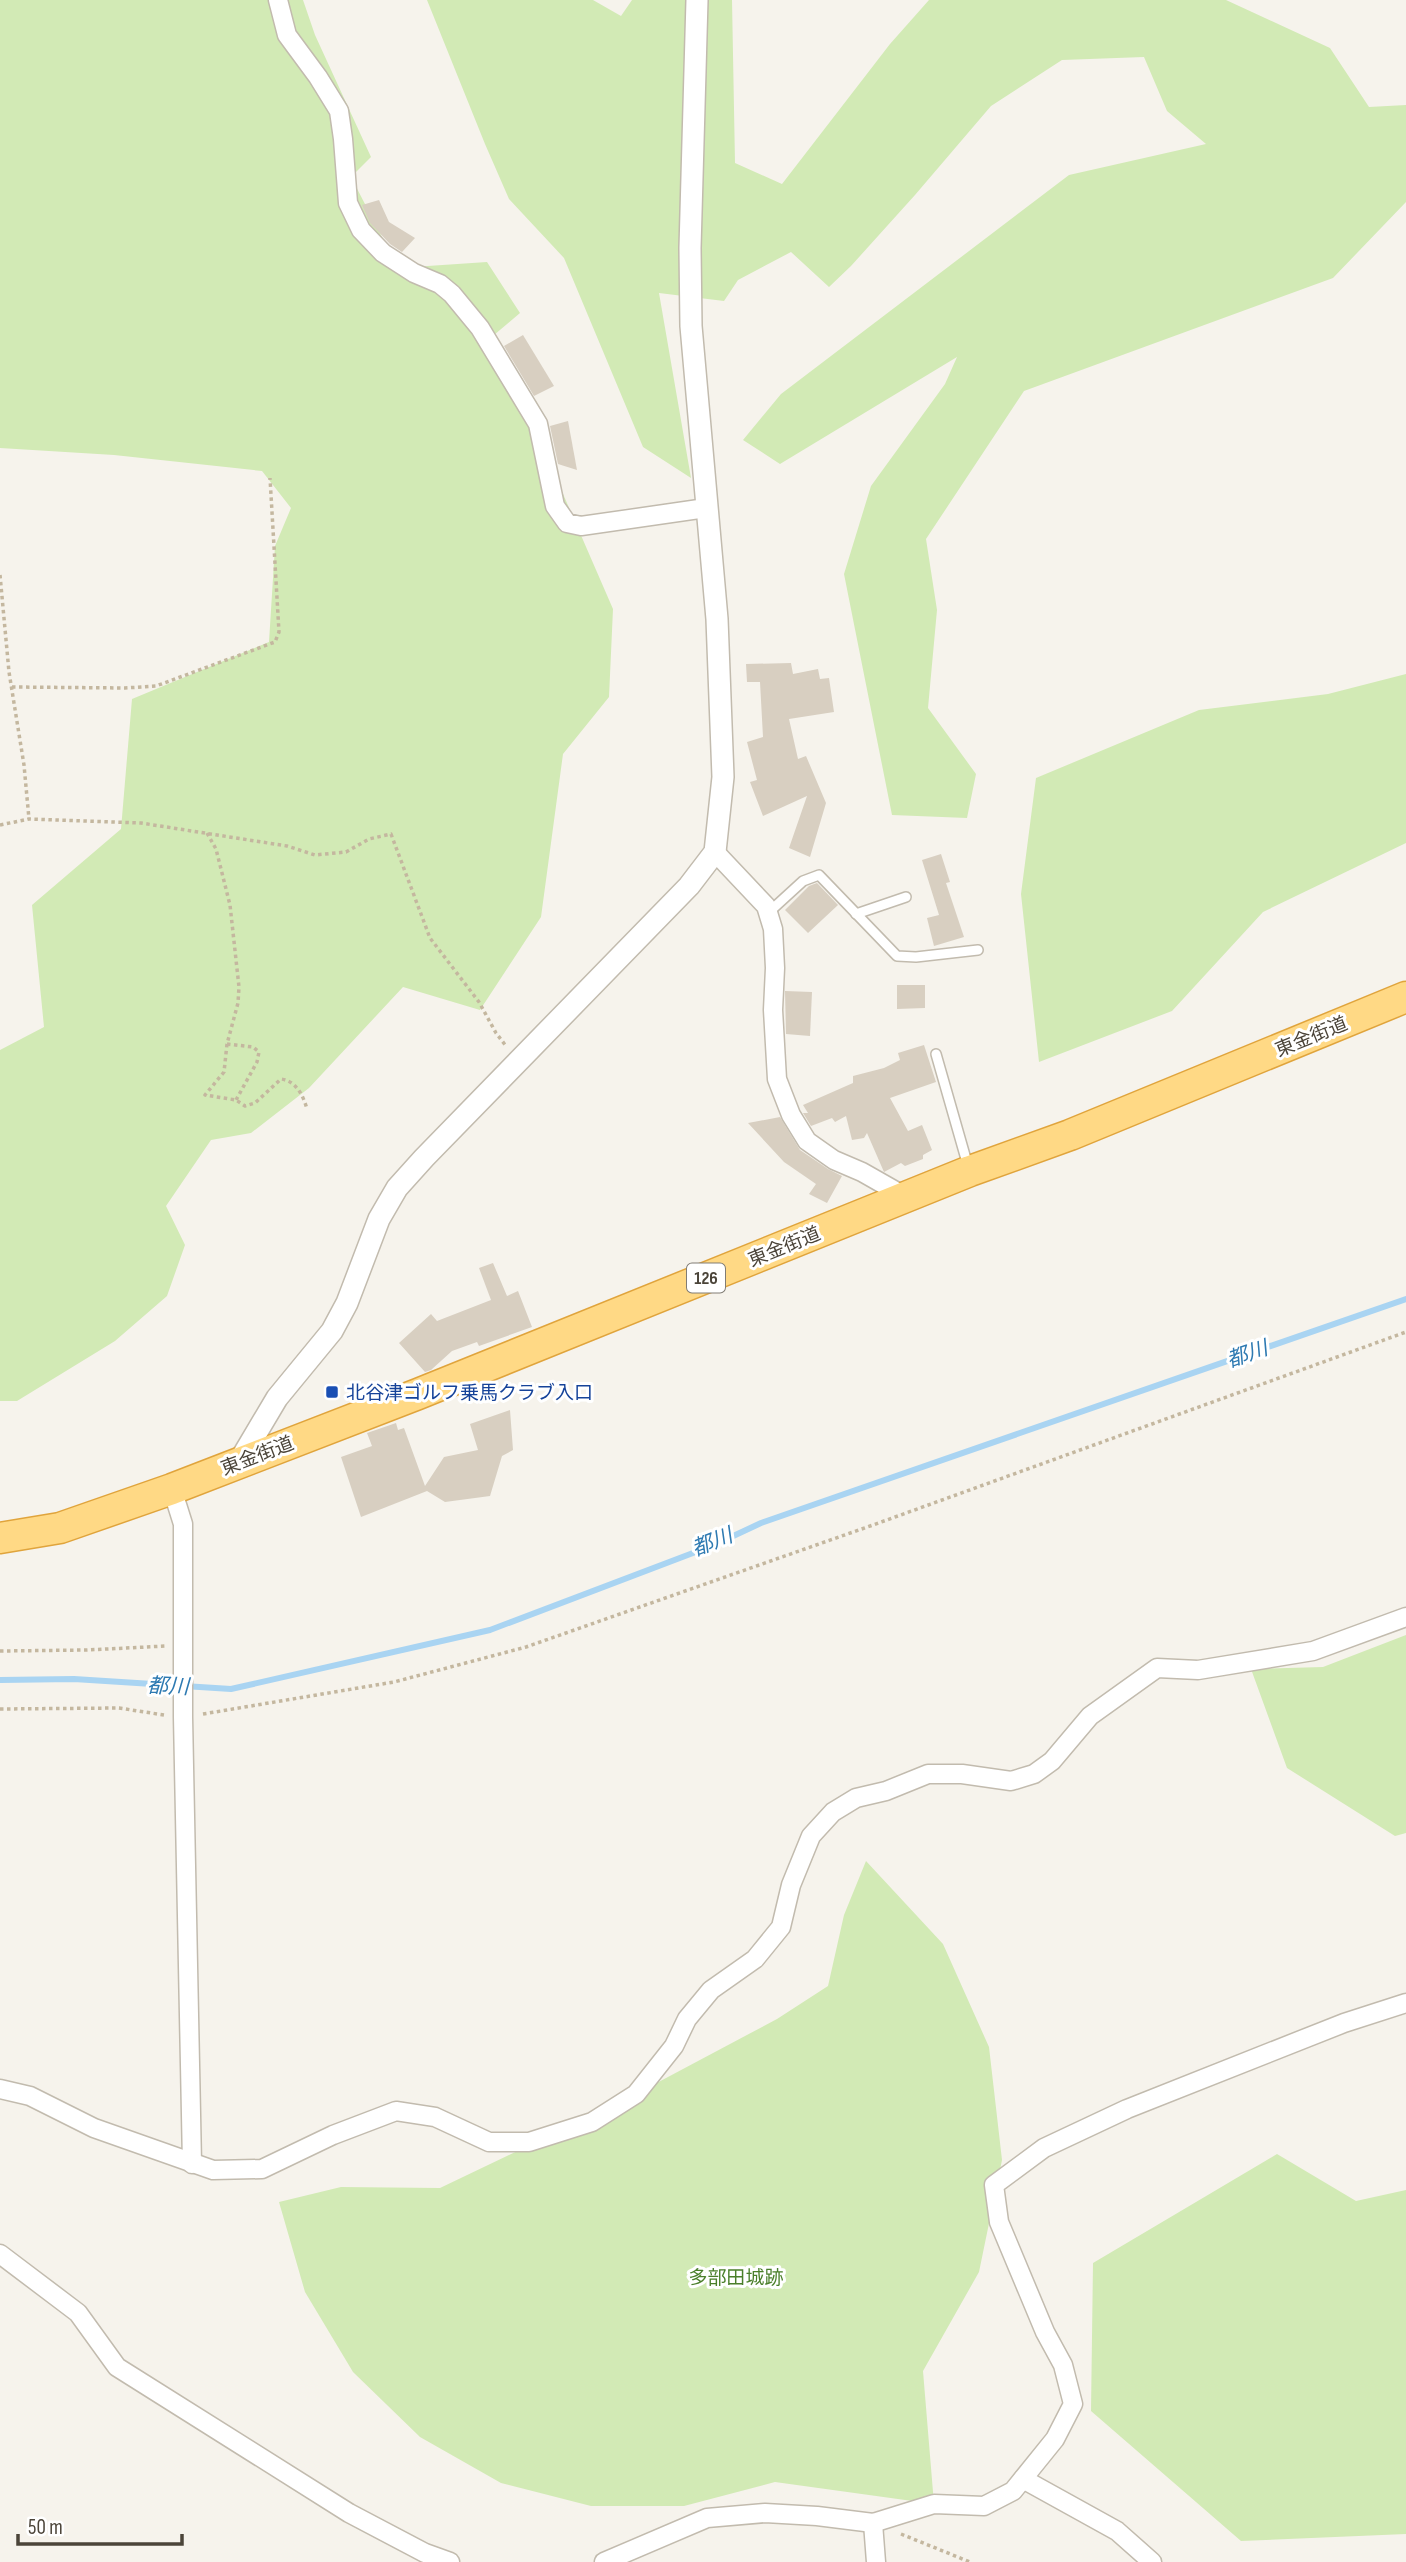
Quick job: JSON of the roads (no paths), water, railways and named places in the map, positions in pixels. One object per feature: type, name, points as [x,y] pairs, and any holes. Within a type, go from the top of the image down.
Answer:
[{"type":"highway","name":"東金街道","points":[[0,1538],[60,1528],[172,1489],[418,1394],[970,1171],[1070,1135],[1406,997]]},
{"type":"street","points":[[278,0],[288,34],[339,111],[344,139],[344,174],[348,203],[361,230],[383,253],[452,294],[480,328],[538,424],[555,506],[567,523],[581,526],[706,508]]},
{"type":"street","points":[[240,1462],[277,1398],[332,1331],[347,1303],[379,1219],[397,1188],[689,887],[715,852],[723,777],[717,619],[691,326],[690,248],[697,0]]},
{"type":"street","points":[[715,852],[766,906],[774,929],[773,1010],[777,1079],[790,1115],[807,1141],[834,1160],[862,1172],[906,1198]]},
{"type":"street","points":[[172,1489],[183,1524],[183,1717],[192,2164]]},
{"type":"street","points":[[0,2089],[30,2096],[94,2128],[213,2170],[262,2169],[333,2135],[396,2111],[435,2117],[489,2142],[529,2142],[592,2122],[636,2094],[674,2046],[687,2019],[711,1990],[755,1959],[781,1927],[791,1885],[811,1836],[833,1812],[856,1798],[886,1791],[928,1774],[962,1774],[1011,1781],[1034,1774],[1052,1761],[1090,1716],[1157,1668],[1198,1670],[1313,1651],[1406,1617]]},
{"type":"street","points":[[604,2562],[707,2518],[765,2513],[873,2523],[934,2504],[984,2506],[1013,2491],[1055,2439],[1073,2404],[1063,2365],[1045,2332],[999,2222],[993,2185],[1044,2148],[1128,2109],[1344,2022],[1406,2003]]},
{"type":"street","points":[[0,2254],[78,2313],[117,2367],[349,2513],[425,2553],[450,2562]]},
{"type":"street","points":[[1023,2479],[1117,2531],[1152,2562]]},
{"type":"street","points":[[873,2523],[876,2562]]},
{"type":"lane","points":[[768,913],[803,881],[819,874],[897,956],[916,957],[978,950]]},
{"type":"lane","points":[[856,914],[906,898]]},
{"type":"lane","points":[[936,1054],[970,1171]]},
{"type":"waterway","name":"都川","points":[[0,1680],[74,1679],[231,1689],[490,1630],[714,1545],[761,1523],[1406,1299]]},
{"type":"place","name":"北谷津ゴルフ乗馬クラブ入口","points":[[332,1392]]},
{"type":"park label","name":"多部田城跡","points":[[736,2277]]}]
